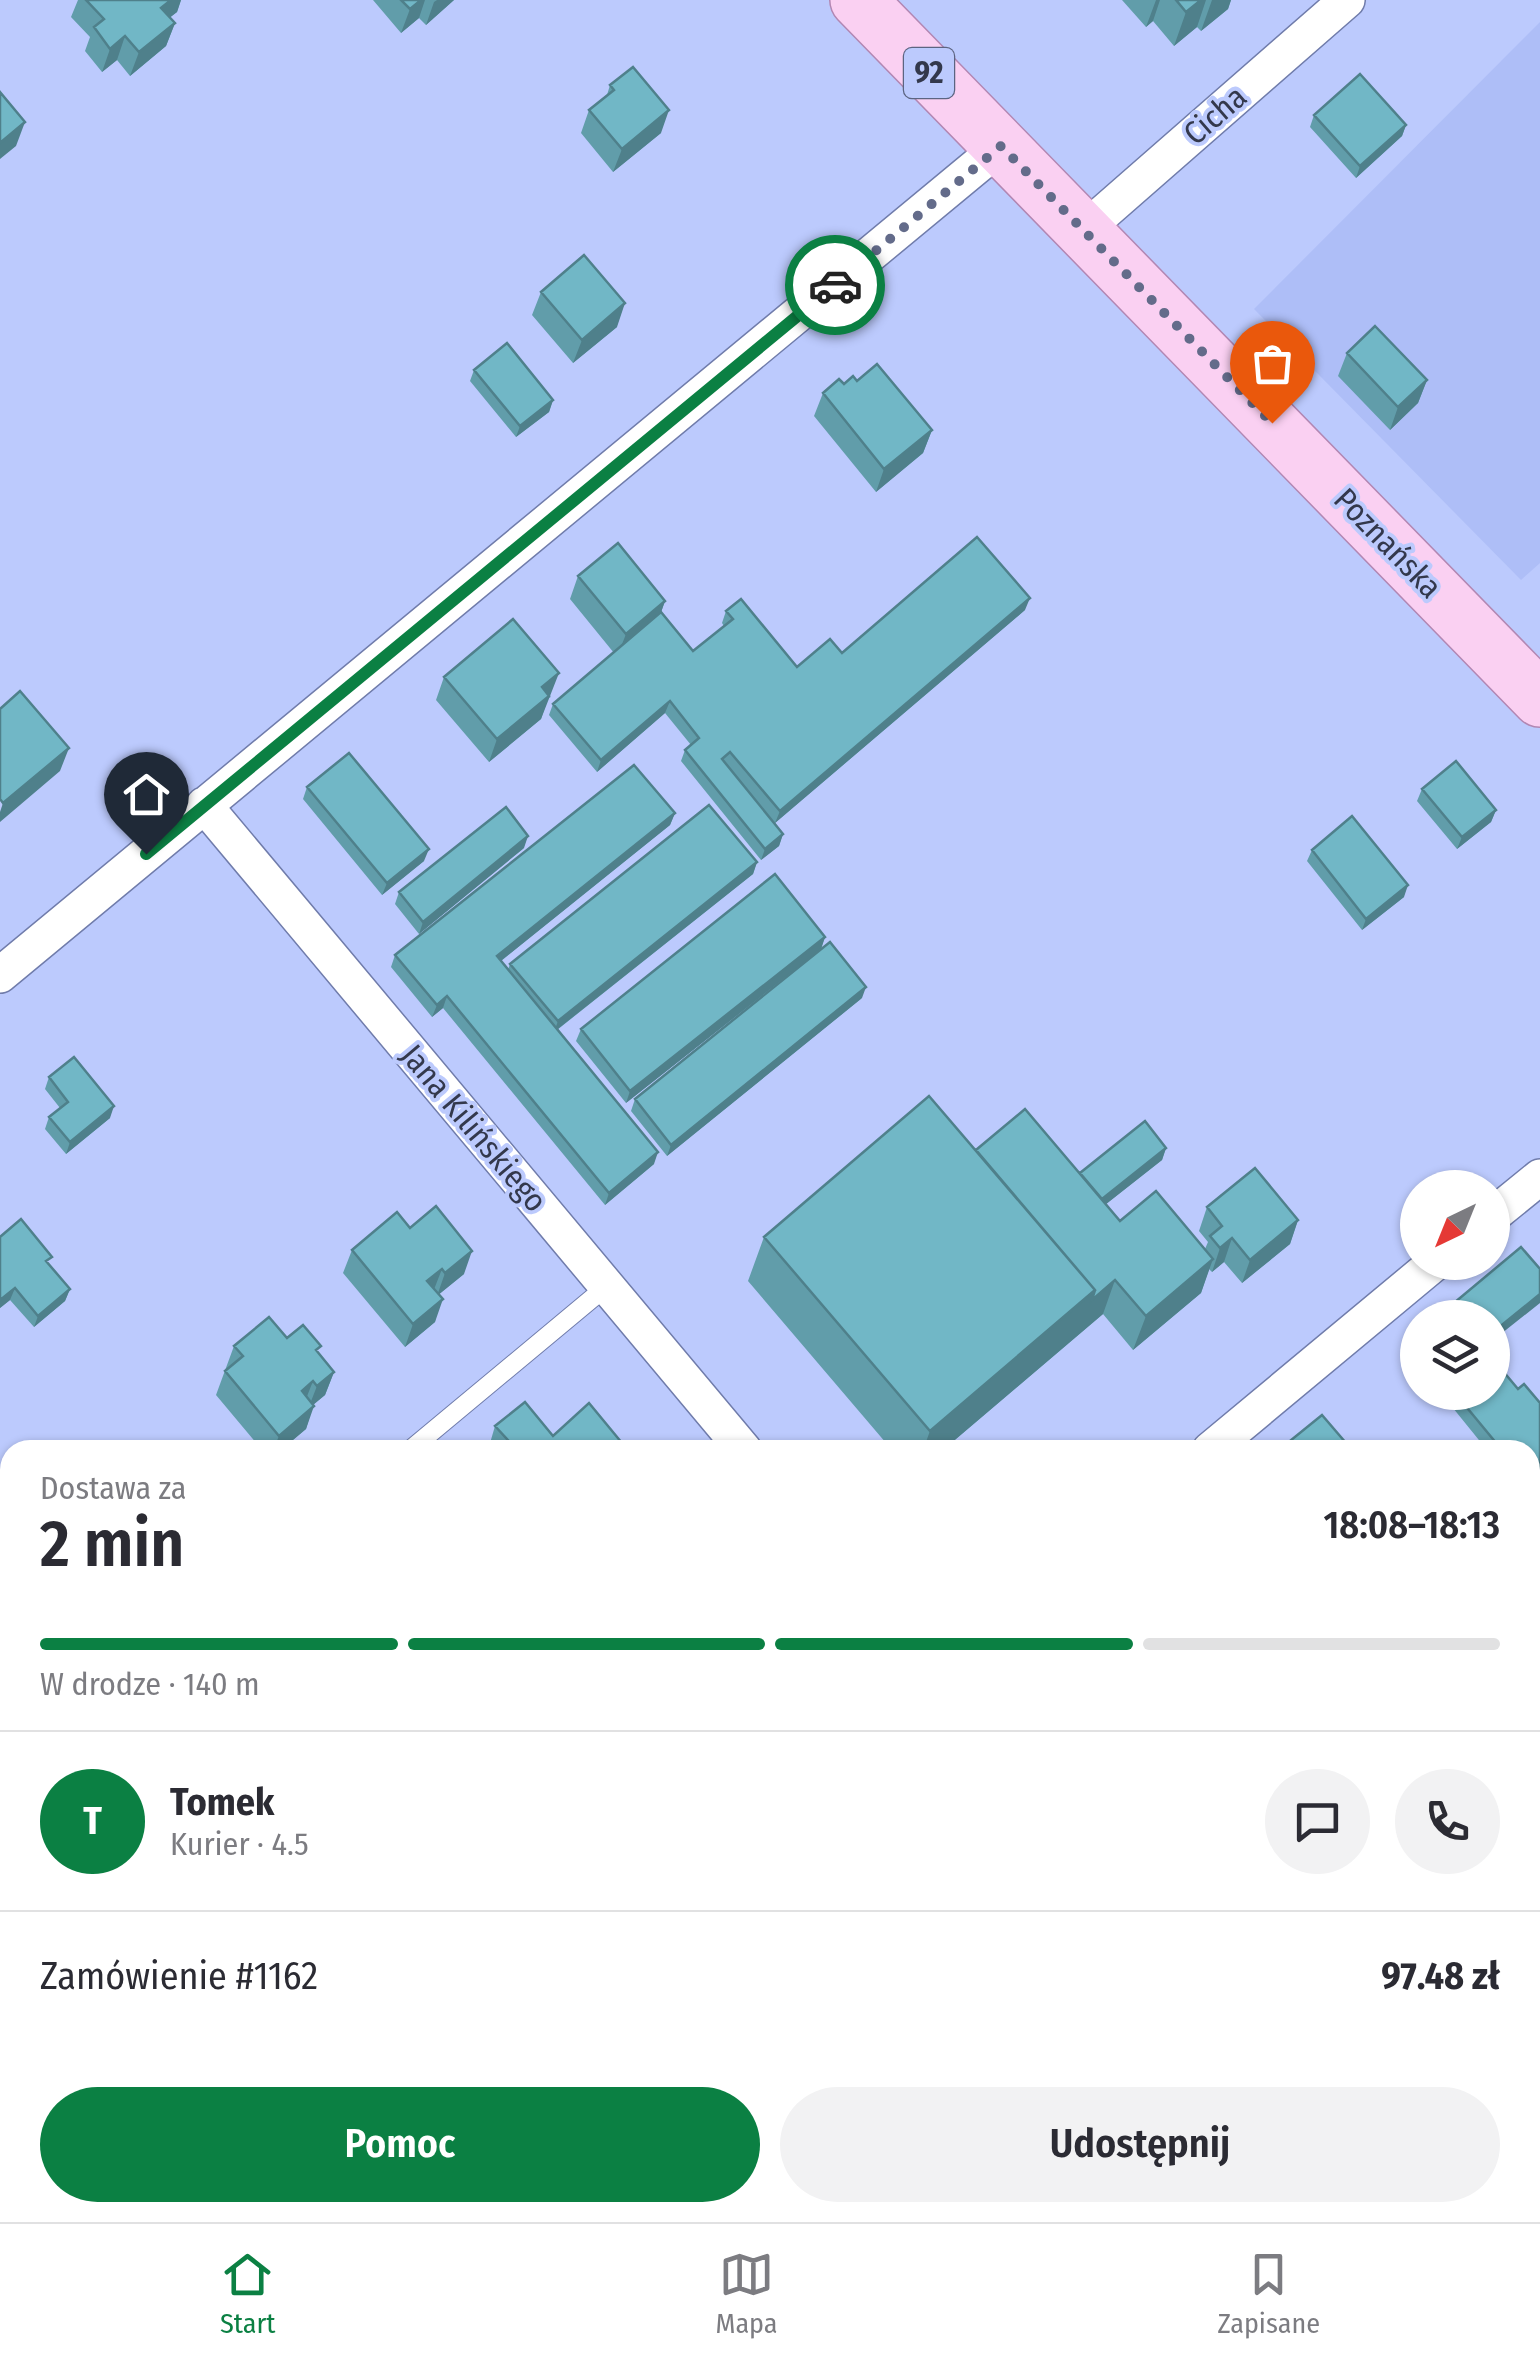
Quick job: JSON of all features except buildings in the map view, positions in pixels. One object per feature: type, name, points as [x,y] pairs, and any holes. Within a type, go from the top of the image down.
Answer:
[{"type":"main road","name":"Poznańska","points":[[858,0],[1540,699]]},
{"type":"street","name":"Cicha","points":[[1084,230],[1347,0]]},
{"type":"street","points":[[0,976],[1001,146]]},
{"type":"street","name":"Jana Kilińskiego","points":[[204,805],[736,1440]]},
{"type":"street","points":[[1510,1201],[1540,1176]]},
{"type":"street","points":[[1222,1440],[1414,1280]]},
{"type":"lane","points":[[422,1440],[606,1286]]},
{"type":"shaded area","points":[[1540,22],[1540,563],[1521,580],[1254,309]]},
{"type":"way so far","points":[[835,285],[1001,146],[1272,423]]},
{"type":"route","points":[[146,854],[835,285]]}]
